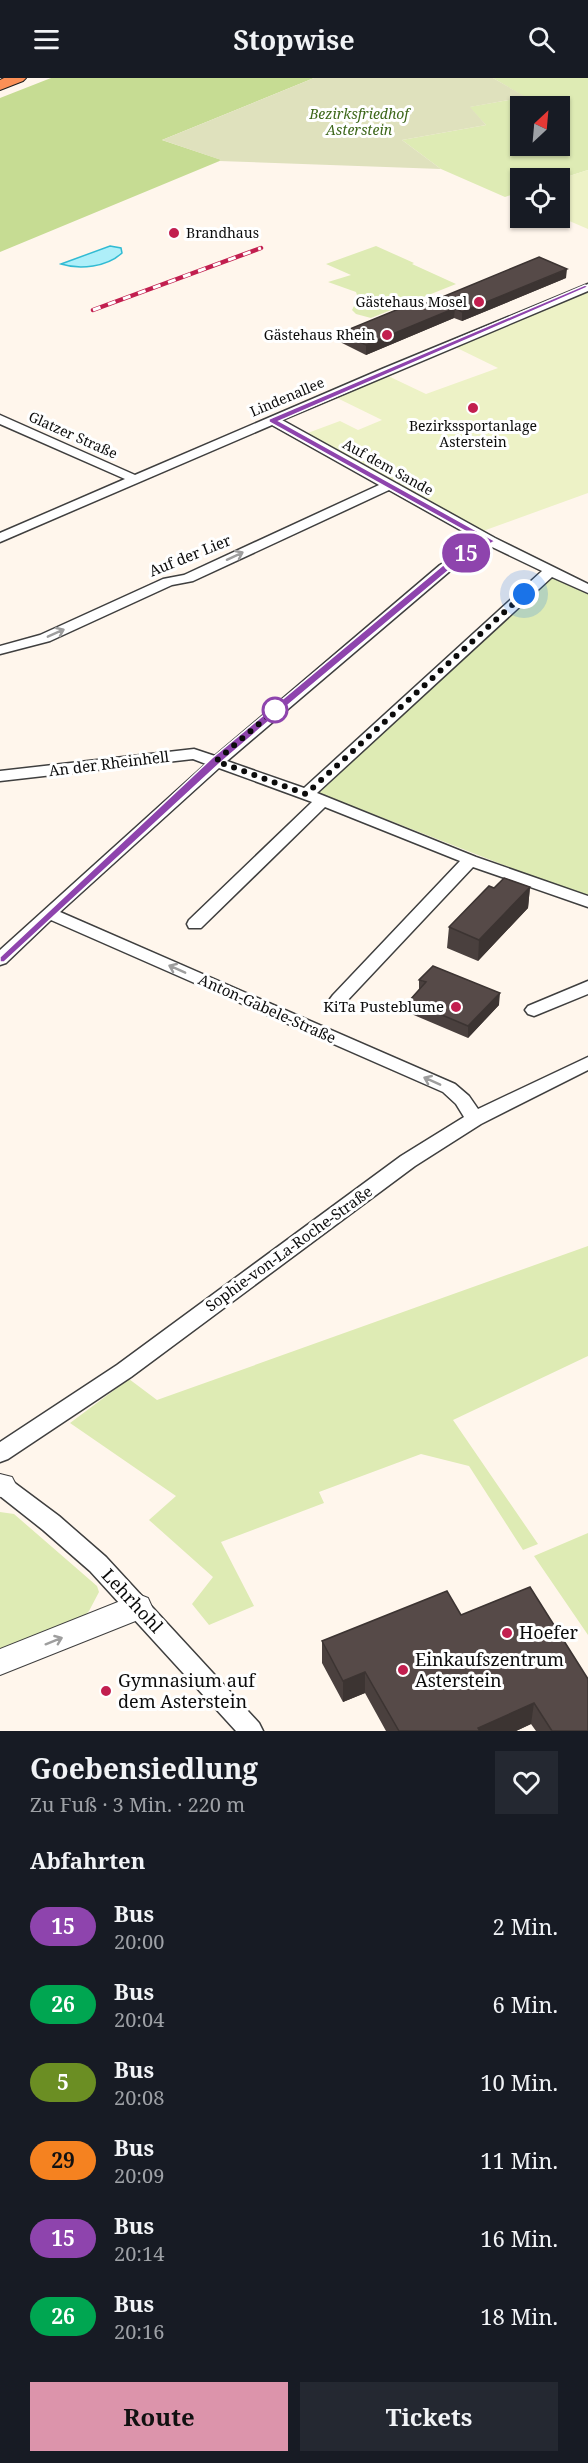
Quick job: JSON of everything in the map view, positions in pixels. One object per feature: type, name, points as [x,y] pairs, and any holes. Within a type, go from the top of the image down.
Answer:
[{"type":"highway","points":[[0,80],[5,78]]},
{"type":"highway","points":[[0,85],[18,78]]},
{"type":"street","name":"Lindenallee","points":[[3,534],[588,287]]},
{"type":"street","name":"Glatzer Straße","points":[[0,418],[134,479]]},
{"type":"street","name":"Auf dem Sande","points":[[272,420],[490,541],[588,589]]},
{"type":"street","name":"Auf der Lier","points":[[0,650],[45,638],[168,582],[188,578],[389,485]]},
{"type":"street","points":[[0,960],[216,761],[445,568],[490,541]]},
{"type":"street","points":[[306,794],[550,571]]},
{"type":"street","name":"An der Rheinhell","points":[[0,776],[194,754],[306,794],[470,860],[588,902]]},
{"type":"street","points":[[195,924],[322,801]]},
{"type":"street","points":[[339,999],[470,860]]},
{"type":"street","name":"Anton-Gabele-Straße","points":[[49,913],[449,1088],[463,1100],[474,1119]]},
{"type":"street","points":[[534,1010],[588,987]]},
{"type":"street","name":"Sophie-von-La-Roche-Straße","points":[[0,1453],[124,1371],[408,1161],[474,1119],[588,1063]]},
{"type":"street","name":"Lehrhohl","points":[[1,1485],[51,1523],[98,1564],[251,1731]]},
{"type":"street","points":[[0,1662],[138,1607]]},
{"type":"green space","points":[[51,78],[314,78],[162,140],[222,160],[0,252],[0,98]]},
{"type":"green space","name":"Bezirksfriedhof Asterstein","points":[[314,78],[493,78],[524,96],[510,96],[510,100],[470,107],[486,125],[402,140],[441,169],[219,161],[221,160],[162,140]]},
{"type":"green space","points":[[493,78],[588,78],[588,170],[570,176],[570,168],[510,168],[510,195],[505,197],[441,169],[402,140],[486,125],[469,107],[510,100],[510,156],[570,156],[570,96],[523,96]]},
{"type":"green space","points":[[588,170],[588,229],[570,221],[570,176]]},
{"type":"green space","points":[[376,246],[456,284],[371,318],[356,314],[352,310],[358,298],[356,292],[328,282],[351,275],[326,264]]},
{"type":"green space","name":"Bezirkssportanlage Asterstein","points":[[588,290],[588,493],[483,531],[305,434],[340,421],[358,430],[382,420],[335,397],[386,375],[426,394],[498,368],[455,347]]},
{"type":"green space","points":[[549,575],[588,594],[588,898],[319,793]]},
{"type":"green space","points":[[588,1246],[588,1356],[453,1420],[538,1544],[523,1550],[469,1466],[421,1454],[319,1492],[324,1503],[221,1542],[254,1606],[209,1625],[192,1604],[213,1577],[149,1520],[176,1496],[70,1423],[129,1379],[157,1400]]},
{"type":"green space","points":[[0,1512],[14,1514],[97,1586],[99,1592],[89,1611],[80,1620],[0,1651]]},
{"type":"green space","points":[[588,1533],[588,1635],[534,1556]]},
{"type":"water","points":[[110,246],[121,248],[122,253],[116,258],[93,266],[76,267],[61,264]]},
{"type":"building","points":[[539,257],[567,269],[462,312],[455,308],[366,345],[340,333],[418,301],[424,304],[440,298]]},
{"type":"building","points":[[504,878],[530,887],[479,940],[449,927],[489,886],[494,888]]},
{"type":"building","name":"KiTa Pusteblume","points":[[433,966],[500,993],[468,1026],[409,1001],[426,982],[419,980]]},
{"type":"building","name":"Einkaufszentrum Asterstein","points":[[530,1587],[588,1679],[588,1731],[552,1731],[534,1703],[478,1728],[480,1731],[399,1731],[365,1672],[343,1681],[322,1641],[447,1591],[461,1615]]},
{"type":"railway","points":[[93,310],[261,248]]},
{"type":"bus line","name":"15","points":[[0,960],[216,761],[272,713],[445,568],[490,541],[272,420],[588,287]]},
{"type":"place","name":"Brandhaus","points":[[174,233]]},
{"type":"place","name":"Gästehaus Mosel","points":[[479,302]]},
{"type":"place","name":"Gästehaus Rhein","points":[[387,335]]},
{"type":"place","name":"Bezirkssportanlage Asterstein","points":[[473,408]]},
{"type":"place","name":"KiTa Pusteblume","points":[[456,1007]]},
{"type":"place","name":"Hoefer","points":[[507,1633]]},
{"type":"place","name":"Einkaufszentrum Asterstein","points":[[403,1670]]},
{"type":"place","name":"Gymnasium auf dem Asterstein","points":[[106,1691]]},
{"type":"route","points":[[275,710],[216,761],[306,794],[524,594]]}]
